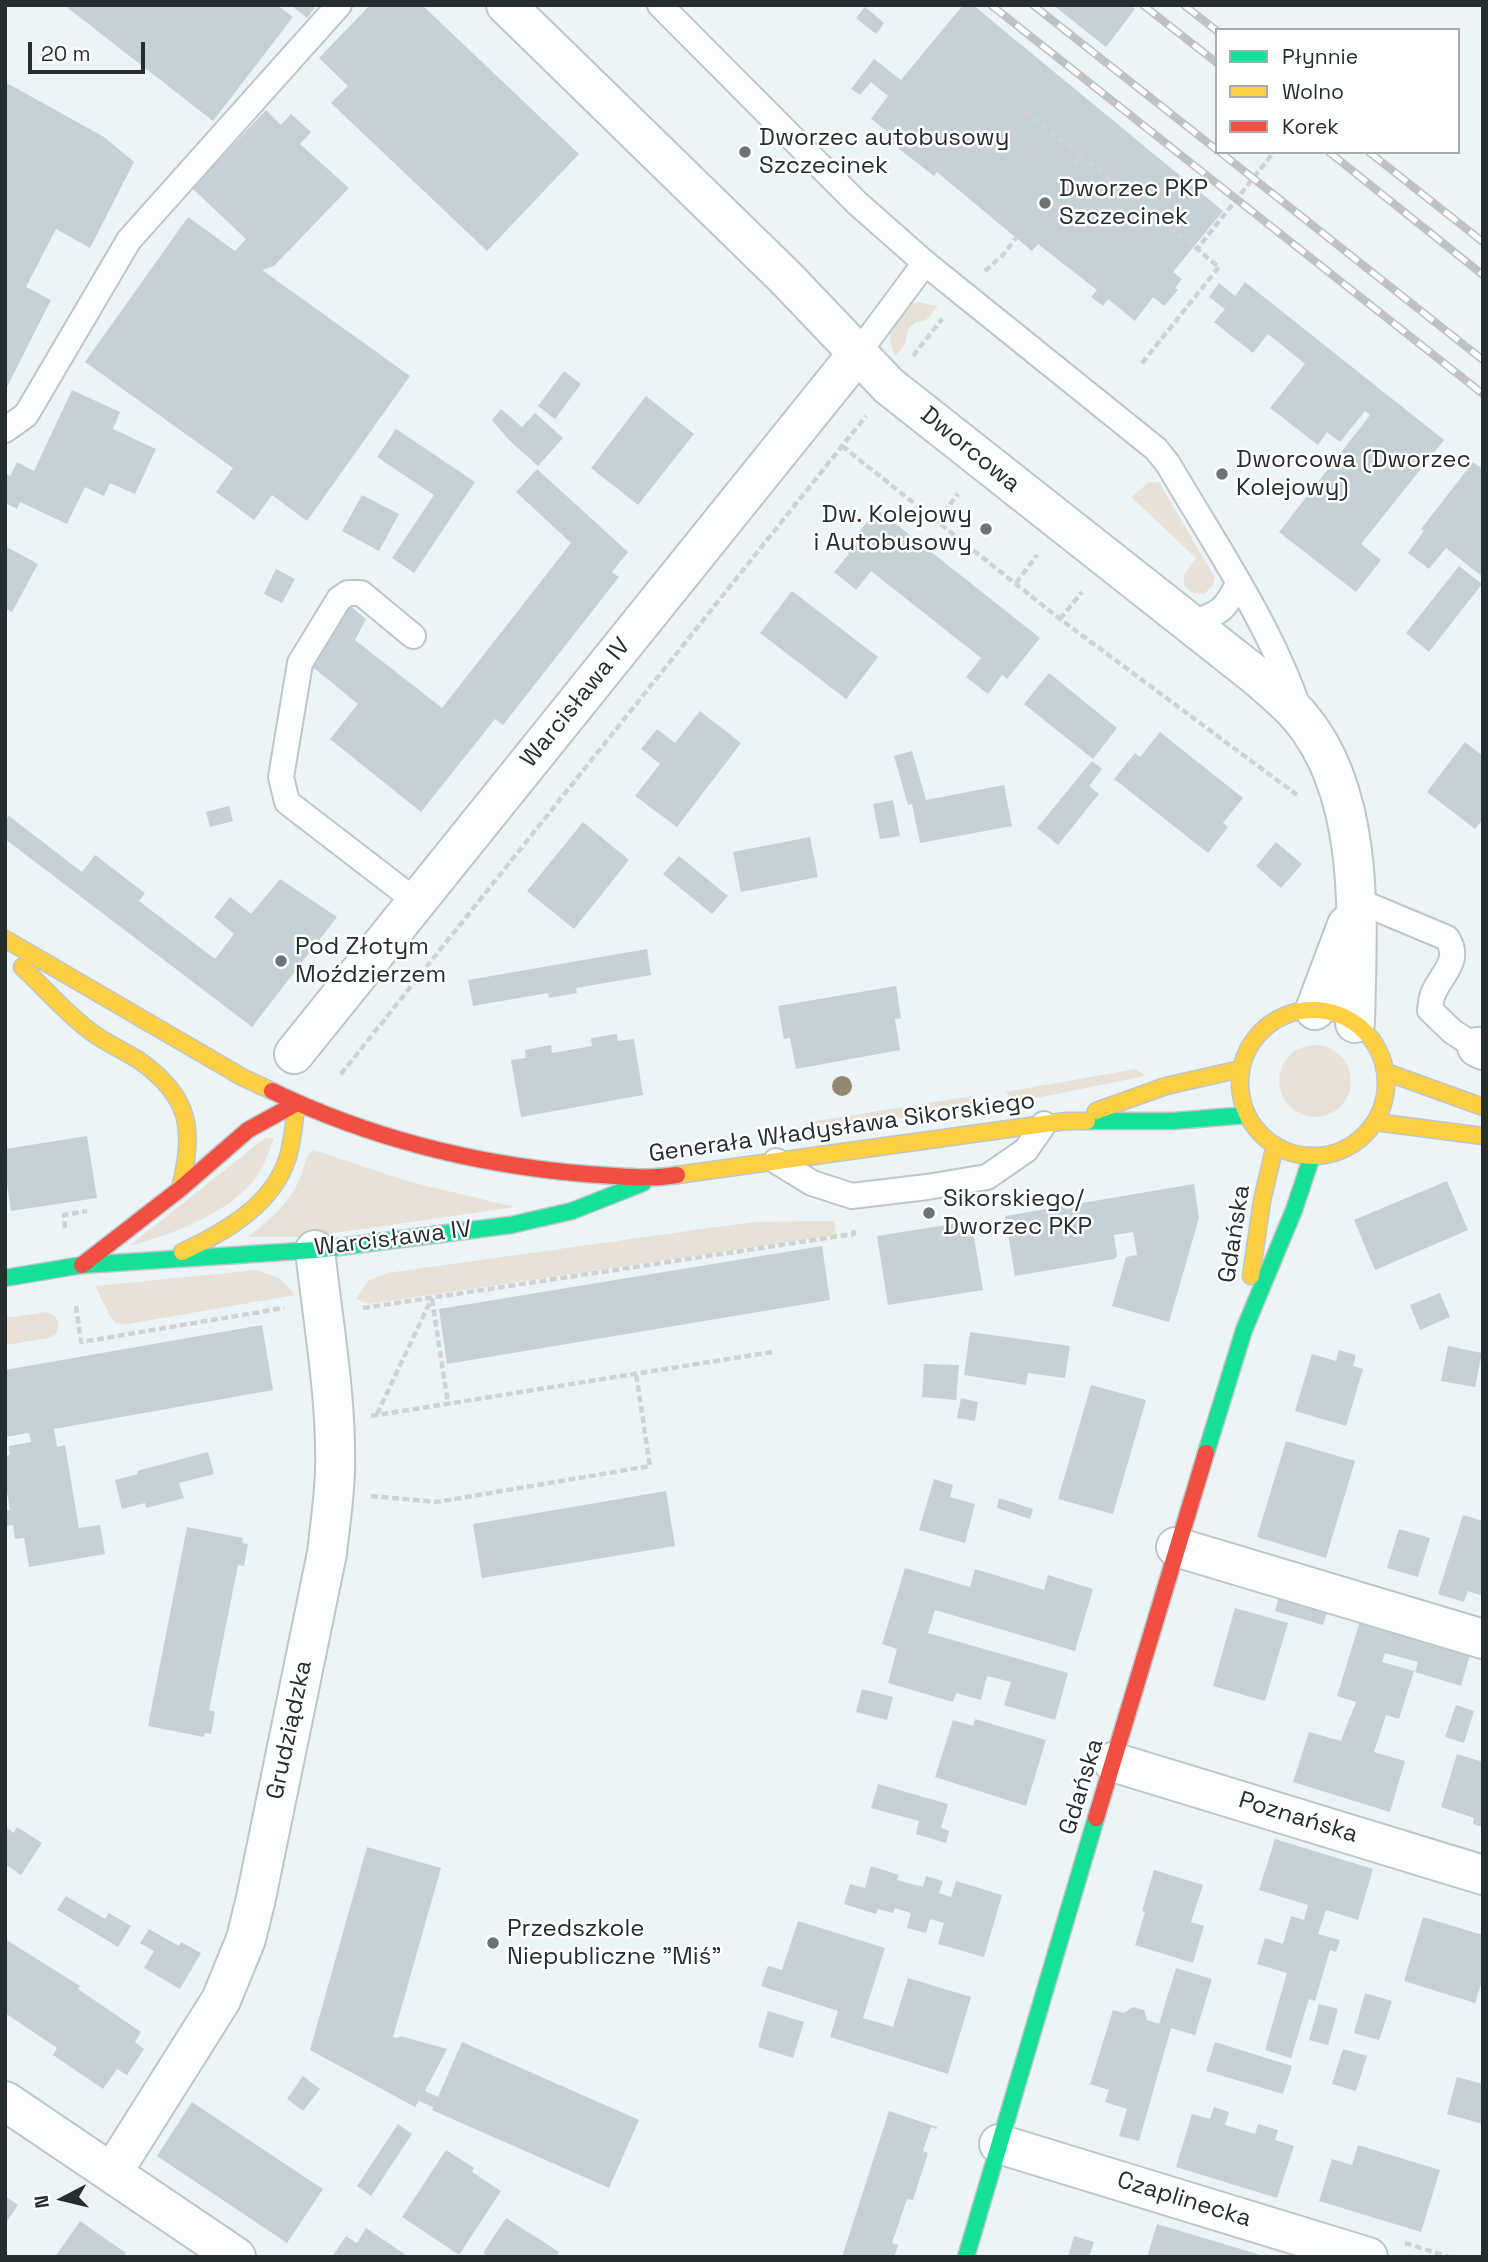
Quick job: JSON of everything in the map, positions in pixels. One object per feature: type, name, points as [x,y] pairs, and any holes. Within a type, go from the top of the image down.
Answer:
[{"type":"street","name":"Dworcowa","points":[[523,11],[889,386],[1191,623],[1254,674],[1301,717],[1323,753],[1338,789],[1350,834],[1356,900],[1355,1023]]},
{"type":"street","name":"Warcisława IV","points":[[294,1054],[858,353]]},
{"type":"street","name":"Dworcowa","points":[[1315,1010],[1356,900]]},
{"type":"street","name":"Generała Władysława Sikorskiego","points":[[5,939],[242,1077],[297,1103],[391,1137],[489,1162],[652,1179],[1055,1122],[1173,1121],[1247,1115]]},
{"type":"street","points":[[5,952],[93,1033],[142,1063],[176,1091],[188,1120],[188,1157],[180,1189]]},
{"type":"street","points":[[1315,1010],[1336,1013],[1355,1023],[1370,1036],[1380,1053],[1385,1072],[1385,1098],[1375,1122],[1363,1136],[1348,1147],[1331,1154],[1312,1156],[1293,1153],[1275,1145],[1259,1132],[1247,1115],[1240,1092],[1241,1069],[1250,1045],[1267,1026],[1290,1013],[1315,1010]]},
{"type":"street","name":"Generała Władysława Sikorskiego","points":[[1055,1122],[1166,1086],[1241,1069]]},
{"type":"street","points":[[1385,1072],[1483,1107]]},
{"type":"street","name":"Warcisława IV","points":[[82,1265],[180,1189],[248,1130],[297,1103]]},
{"type":"street","name":"Warcisława IV","points":[[168,1259],[205,1242],[243,1218],[270,1191],[287,1160],[297,1103]]},
{"type":"street","points":[[1375,1122],[1483,1136]]},
{"type":"street","name":"Gdańska","points":[[1244,1331],[1262,1201],[1275,1145]]},
{"type":"street","name":"Gdańska","points":[[966,2257],[1176,1547],[1244,1331],[1294,1210],[1312,1156]]},
{"type":"street","name":"Warcisława IV","points":[[5,1278],[82,1265],[316,1250],[511,1225],[572,1211],[652,1179]]},
{"type":"street","name":"Grudziądzka","points":[[112,2173],[222,2000],[246,1939],[256,1898],[327,1553],[332,1511],[334,1429],[316,1250]]},
{"type":"street","points":[[1176,1547],[1483,1639]]},
{"type":"street","name":"Poznańska","points":[[1113,1762],[1483,1875]]},
{"type":"street","points":[[5,2101],[236,2257]]},
{"type":"street","name":"Czaplinecka","points":[[999,2144],[1368,2257]]},
{"type":"lane","points":[[5,430],[26,415],[129,240],[339,5]]},
{"type":"lane","points":[[660,5],[857,202],[925,263],[1156,449],[1168,464],[1238,583],[1288,678],[1301,717]]},
{"type":"lane","points":[[858,353],[925,263]]},
{"type":"lane","points":[[1191,623],[1223,610],[1238,583]]},
{"type":"lane","points":[[413,636],[361,593],[348,593],[340,598],[300,663],[281,777],[287,802],[417,902]]},
{"type":"lane","points":[[1356,900],[1447,938],[1453,955],[1450,967],[1432,995],[1430,1010],[1453,1032],[1480,1048]]},
{"type":"lane","points":[[776,1161],[812,1183],[852,1196],[915,1188],[986,1177],[1026,1150],[1055,1122]]},
{"type":"path","points":[[1026,111],[1219,267],[1142,363]]},
{"type":"path","points":[[1197,249],[1272,154]]},
{"type":"path","points":[[1072,166],[1080,156]]},
{"type":"path","points":[[341,1074],[971,283],[1004,254],[1016,238]]},
{"type":"path","points":[[842,446],[1060,619],[1300,798]]},
{"type":"path","points":[[937,521],[958,494]]},
{"type":"path","points":[[1016,583],[1037,555]]},
{"type":"path","points":[[1060,619],[1082,592]]},
{"type":"path","points":[[360,1308],[854,1234],[852,1224]]},
{"type":"path","points":[[432,1298],[448,1404]]},
{"type":"path","points":[[376,1415],[432,1298]]},
{"type":"path","points":[[80,1342],[321,1301]]},
{"type":"path","points":[[368,1416],[772,1352]]},
{"type":"path","points":[[359,1495],[436,1502],[650,1466],[636,1374]]},
{"type":"shaded area","points":[[918,302],[938,306],[926,320],[916,322],[908,329],[905,344],[896,356],[890,339],[892,323],[902,310]]},
{"type":"shaded area","points":[[1149,482],[1159,482],[1215,578],[1213,585],[1204,594],[1193,593],[1184,585],[1184,574],[1196,558],[1131,497]]},
{"type":"shaded area","points":[[1315,1045],[1335,1051],[1345,1061],[1351,1081],[1345,1101],[1335,1111],[1315,1117],[1295,1111],[1285,1101],[1279,1081],[1285,1061],[1295,1051]]},
{"type":"shaded area","points":[[1136,1069],[1145,1076],[1017,1102],[1005,1092]]},
{"type":"shaded area","points":[[973,1096],[969,1109],[917,1117],[803,1126],[809,1122]]},
{"type":"shaded area","points":[[265,1138],[273,1138],[273,1141],[265,1161],[243,1192],[196,1222],[129,1246]]},
{"type":"shaded area","points":[[314,1150],[410,1182],[515,1207],[307,1237],[248,1237],[284,1204]]},
{"type":"shaded area","points":[[834,1221],[836,1235],[368,1304],[356,1299],[368,1281],[387,1273],[753,1222]]},
{"type":"shaded area","points":[[257,1270],[279,1278],[295,1295],[128,1324],[116,1323],[95,1286]]},
{"type":"shaded area","points":[[46,1312],[57,1320],[56,1334],[49,1338],[5,1345],[5,1318]]},
{"type":"building","points":[[64,5],[277,5],[293,17],[213,121]]},
{"type":"building","points":[[291,5],[317,5],[307,18]]},
{"type":"building","points":[[370,5],[422,5],[579,154],[487,251],[331,103],[348,86],[319,58]]},
{"type":"building","points":[[963,5],[973,5],[1223,211],[1173,272],[1182,279],[1175,288],[1178,290],[1164,306],[1153,297],[1135,321],[1108,299],[1103,306],[1091,297],[1097,290],[1038,244],[1032,251],[937,172],[934,176],[885,138],[889,133],[871,119],[888,96],[871,82],[860,95],[851,89],[874,59],[901,80]]},
{"type":"building","points":[[1053,5],[1130,5],[1135,9],[1106,47]]},
{"type":"building","points":[[865,7],[884,23],[876,34],[856,18]]},
{"type":"building","points":[[5,82],[104,137],[134,162],[90,248],[56,229],[26,287],[51,300],[5,391]]},
{"type":"building","points":[[266,110],[281,125],[291,114],[311,132],[300,144],[349,188],[274,266],[262,270],[410,376],[307,521],[272,495],[254,520],[216,492],[233,468],[85,362],[188,217],[235,251],[246,239],[192,188]]},
{"type":"building","points":[[1245,282],[1444,440],[1361,544],[1381,560],[1356,592],[1279,532],[1370,415],[1365,411],[1340,442],[1327,432],[1318,445],[1270,408],[1305,364],[1268,334],[1253,353],[1214,322],[1225,309],[1209,297],[1219,283],[1235,296]]},
{"type":"building","points":[[564,371],[581,384],[555,419],[538,406]]},
{"type":"building","points":[[72,390],[120,412],[113,429],[156,449],[135,494],[110,483],[104,496],[85,487],[67,524],[20,502],[17,509],[5,503],[5,473],[10,476],[17,462],[34,471]]},
{"type":"building","points":[[646,396],[694,434],[638,505],[591,468]]},
{"type":"building","points":[[501,409],[522,427],[535,413],[563,438],[538,466],[510,441],[492,420]]},
{"type":"building","points":[[396,429],[475,482],[414,573],[392,558],[434,495],[377,457]]},
{"type":"building","points":[[1473,462],[1483,469],[1483,577],[1446,548],[1429,569],[1408,553],[1424,531],[1421,529]]},
{"type":"building","points":[[537,469],[628,552],[612,572],[619,577],[503,725],[495,719],[421,812],[330,739],[358,704],[310,665],[345,602],[366,619],[355,640],[442,708],[571,543],[516,492]]},
{"type":"building","points":[[362,495],[399,514],[379,551],[342,531]]},
{"type":"building","points":[[877,509],[1040,638],[1007,679],[1002,675],[988,694],[966,677],[981,658],[871,571],[856,590],[834,572],[849,554],[845,550]]},
{"type":"building","points":[[5,546],[38,564],[12,612],[5,608]]},
{"type":"building","points":[[1459,566],[1482,584],[1429,652],[1406,633]]},
{"type":"building","points":[[276,569],[295,579],[282,603],[264,594]]},
{"type":"building","points":[[792,591],[878,657],[846,699],[760,633]]},
{"type":"building","points":[[1049,673],[1117,728],[1093,759],[1024,704]]},
{"type":"building","points":[[700,711],[741,743],[677,827],[635,796],[660,764],[641,749],[657,729],[675,743]]},
{"type":"building","points":[[1160,732],[1243,798],[1223,823],[1228,827],[1208,853],[1114,779],[1135,753],[1140,757]]},
{"type":"building","points":[[1465,742],[1483,756],[1483,819],[1475,829],[1427,792]]},
{"type":"building","points":[[912,751],[926,800],[1004,785],[1012,826],[920,843],[912,804],[908,805],[894,756]]},
{"type":"building","points":[[1092,761],[1102,769],[1089,786],[1099,794],[1058,845],[1037,828]]},
{"type":"building","points":[[893,800],[900,836],[880,839],[873,804]]},
{"type":"building","points":[[229,806],[233,821],[210,827],[206,812]]},
{"type":"building","points":[[9,816],[82,872],[95,855],[145,893],[139,901],[215,959],[234,934],[214,917],[230,897],[251,914],[280,879],[337,917],[252,1027],[5,839],[5,821]]},
{"type":"building","points":[[583,822],[629,860],[574,929],[527,891]]},
{"type":"building","points":[[810,837],[818,877],[741,892],[733,852]]},
{"type":"building","points":[[1276,842],[1302,864],[1281,888],[1256,866]]},
{"type":"building","points":[[679,856],[728,896],[712,914],[663,874]]},
{"type":"building","points":[[647,949],[651,975],[576,988],[577,993],[549,998],[548,993],[473,1006],[468,980]]},
{"type":"building","points":[[896,986],[901,1018],[895,1019],[900,1050],[796,1069],[790,1038],[784,1039],[778,1006]]},
{"type":"building","points":[[617,1034],[618,1041],[634,1039],[643,1095],[521,1117],[511,1060],[526,1058],[525,1050],[551,1045],[552,1053],[592,1046],[591,1038]]},
{"type":"building","points":[[87,1136],[97,1198],[11,1211],[5,1171],[5,1149]]},
{"type":"building","points":[[1447,1181],[1468,1230],[1375,1270],[1354,1220]]},
{"type":"building","points":[[1194,1184],[1199,1218],[1169,1322],[1112,1306],[1126,1257],[1137,1255],[1133,1232],[1114,1235],[1117,1256],[1114,1259],[1015,1276],[1005,1216]]},
{"type":"building","points":[[971,1221],[983,1290],[888,1305],[877,1236]]},
{"type":"building","points":[[822,1246],[830,1300],[447,1364],[439,1309]]},
{"type":"building","points":[[1440,1293],[1450,1317],[1420,1330],[1410,1305]]},
{"type":"building","points":[[262,1325],[273,1390],[54,1429],[57,1447],[65,1445],[79,1528],[100,1525],[105,1554],[29,1567],[24,1538],[15,1539],[13,1525],[5,1526],[5,1511],[10,1510],[5,1480],[5,1456],[10,1455],[9,1446],[31,1442],[29,1433],[5,1437],[5,1370]]},
{"type":"building","points":[[970,1332],[1070,1346],[1065,1378],[1028,1373],[1026,1385],[964,1375]]},
{"type":"building","points":[[1448,1346],[1482,1353],[1475,1387],[1441,1381]]},
{"type":"building","points":[[1339,1350],[1356,1355],[1353,1366],[1363,1369],[1346,1426],[1295,1411],[1312,1354],[1336,1361]]},
{"type":"building","points":[[924,1364],[959,1365],[956,1400],[922,1397]]},
{"type":"building","points":[[1091,1385],[1146,1400],[1113,1514],[1058,1499]]},
{"type":"building","points":[[961,1398],[978,1402],[975,1421],[957,1418]]},
{"type":"building","points":[[1286,1441],[1355,1461],[1326,1558],[1257,1537]]},
{"type":"building","points":[[208,1452],[214,1474],[179,1483],[184,1498],[146,1508],[145,1503],[122,1509],[115,1480],[138,1474],[137,1471]]},
{"type":"building","points":[[934,1479],[953,1485],[950,1497],[975,1504],[965,1543],[919,1530]]},
{"type":"building","points":[[666,1491],[675,1546],[482,1578],[473,1524]]},
{"type":"building","points":[[999,1498],[1033,1509],[1030,1519],[997,1508]]},
{"type":"building","points":[[1463,1515],[1483,1521],[1483,1596],[1468,1591],[1464,1602],[1438,1594]]},
{"type":"building","points":[[187,1527],[243,1538],[242,1543],[248,1544],[244,1566],[238,1565],[209,1710],[215,1712],[211,1734],[205,1733],[204,1737],[148,1726]]},
{"type":"building","points":[[1399,1529],[1430,1538],[1418,1577],[1387,1568]]},
{"type":"building","points":[[905,1568],[970,1587],[975,1569],[1044,1590],[1048,1575],[1093,1589],[1075,1651],[935,1610],[928,1633],[1068,1673],[1055,1720],[1004,1705],[1011,1682],[987,1676],[981,1700],[956,1693],[953,1702],[888,1683],[897,1649],[882,1644]]},
{"type":"building","points":[[1280,1591],[1329,1606],[1323,1625],[1275,1611]]},
{"type":"building","points":[[1235,1608],[1288,1623],[1265,1701],[1213,1686]]},
{"type":"building","points":[[1362,1615],[1470,1655],[1461,1686],[1415,1672],[1418,1662],[1385,1653],[1382,1662],[1414,1671],[1399,1719],[1386,1715],[1374,1752],[1405,1761],[1390,1812],[1293,1782],[1309,1732],[1341,1741],[1356,1702],[1337,1696]]},
{"type":"building","points":[[862,1689],[893,1697],[887,1720],[856,1712]]},
{"type":"building","points":[[1456,1705],[1474,1711],[1464,1743],[1445,1737]]},
{"type":"building","points":[[975,1719],[1046,1740],[1026,1806],[935,1777],[953,1720],[973,1726]]},
{"type":"building","points":[[1457,1754],[1483,1762],[1483,1827],[1473,1824],[1474,1818],[1441,1807]]},
{"type":"building","points":[[878,1784],[948,1804],[941,1828],[949,1831],[946,1843],[916,1834],[919,1821],[871,1808]]},
{"type":"building","points":[[5,1827],[14,1833],[17,1827],[42,1843],[21,1875],[5,1864]]},
{"type":"building","points":[[1275,1839],[1373,1869],[1358,1920],[1326,1910],[1318,1934],[1340,1940],[1336,1952],[1330,1950],[1315,2001],[1309,1999],[1291,2058],[1265,2050],[1287,1973],[1257,1964],[1265,1938],[1283,1944],[1291,1916],[1304,1920],[1308,1905],[1259,1890]]},
{"type":"building","points":[[367,1847],[441,1868],[393,2037],[400,2036],[447,2049],[425,2091],[438,2097],[462,2042],[639,2120],[609,2188],[432,2110],[433,2107],[419,2101],[415,2107],[310,2050]]},
{"type":"building","points":[[871,1866],[899,1875],[897,1880],[923,1887],[926,1876],[943,1881],[939,1893],[951,1897],[956,1881],[1002,1895],[984,1957],[938,1944],[944,1923],[930,1919],[926,1933],[907,1928],[911,1913],[895,1908],[893,1913],[878,1909],[876,1914],[844,1904],[850,1884],[865,1888]]},
{"type":"building","points":[[1154,1870],[1203,1885],[1191,1922],[1204,1926],[1193,1963],[1135,1945]]},
{"type":"building","points":[[66,1896],[105,1919],[109,1913],[131,1926],[118,1947],[57,1910]]},
{"type":"building","points":[[1423,1917],[1483,1935],[1483,1978],[1475,2003],[1404,1981]]},
{"type":"building","points":[[798,1921],[885,1948],[863,2018],[893,2027],[908,1978],[971,1997],[948,2074],[830,2037],[838,2011],[761,1986],[768,1966],[782,1970]]},
{"type":"building","points":[[149,1929],[179,1946],[181,1942],[201,1953],[180,1989],[144,1968],[154,1951],[140,1943]]},
{"type":"building","points":[[5,1939],[80,1986],[78,1989],[141,2032],[135,2042],[144,2049],[127,2075],[117,2069],[103,2089],[53,2055],[57,2048],[5,2013]]},
{"type":"building","points":[[1176,1968],[1212,1979],[1195,2035],[1171,2028],[1139,2141],[1119,2136],[1127,2109],[1105,2102],[1109,2090],[1090,2084],[1113,2010],[1124,2013],[1133,2007],[1144,2010],[1147,2020],[1159,2024]]},
{"type":"building","points":[[1365,1993],[1392,2001],[1379,2040],[1354,2033]]},
{"type":"building","points":[[1319,2004],[1338,2009],[1328,2045],[1309,2040]]},
{"type":"building","points":[[768,2011],[804,2022],[793,2058],[758,2047]]},
{"type":"building","points":[[1215,2042],[1292,2066],[1283,2094],[1206,2071]]},
{"type":"building","points":[[1343,2049],[1367,2056],[1356,2091],[1332,2084]]},
{"type":"building","points":[[303,2076],[320,2089],[303,2111],[287,2099]]},
{"type":"building","points":[[1457,2077],[1483,2084],[1483,2124],[1447,2114]]},
{"type":"building","points":[[192,2102],[323,2189],[287,2243],[157,2156]]},
{"type":"building","points":[[1214,2107],[1229,2112],[1225,2125],[1255,2134],[1258,2124],[1278,2130],[1275,2140],[1294,2146],[1277,2198],[1176,2167],[1192,2114],[1210,2119]]},
{"type":"building","points":[[889,2111],[937,2129],[931,2127],[923,2151],[928,2153],[913,2200],[907,2199],[892,2243],[898,2245],[894,2257],[842,2257]]},
{"type":"building","points":[[398,2124],[412,2134],[371,2196],[357,2186]]},
{"type":"building","points":[[1358,2145],[1440,2170],[1421,2232],[1319,2201],[1332,2159],[1352,2165]]},
{"type":"building","points":[[446,2150],[474,2168],[472,2172],[501,2191],[459,2255],[402,2217]]},
{"type":"building","points":[[5,2196],[18,2205],[5,2224]]},
{"type":"building","points":[[506,2218],[559,2252],[556,2257],[488,2257],[483,2253]]},
{"type":"building","points":[[80,2221],[126,2253],[123,2257],[55,2257]]},
{"type":"building","points":[[1157,2224],[1264,2256],[1147,2257]]},
{"type":"building","points":[[366,2228],[409,2257],[332,2257],[346,2236],[357,2243]]},
{"type":"building","points":[[1074,2236],[1094,2242],[1089,2257],[1068,2257]]},
{"type":"railway","points":[[991,5],[1483,394]]},
{"type":"railway","points":[[1033,5],[1215,148]]},
{"type":"railway","points":[[1143,5],[1215,61]]},
{"type":"railway","points":[[1184,5],[1215,29]]},
{"type":"railway","points":[[1223,154],[1483,360]]},
{"type":"railway","points":[[1332,154],[1483,275]]},
{"type":"railway","points":[[1372,154],[1483,242]]},
{"type":"traffic: fast","points":[[1087,1121],[1173,1121],[1247,1115]]},
{"type":"traffic: fast","points":[[1206,1453],[1244,1330],[1294,1210],[1312,1156]]},
{"type":"traffic: fast","points":[[5,1278],[82,1265],[315,1250],[511,1225],[572,1211],[643,1183]]},
{"type":"traffic: fast","points":[[966,2257],[1096,1818]]},
{"type":"traffic: slow","points":[[5,939],[242,1077],[272,1091]]},
{"type":"traffic: slow","points":[[22,967],[84,1027],[140,1061],[170,1088],[185,1117],[187,1133],[187,1150],[180,1189]]},
{"type":"traffic: slow","points":[[1313,1010],[1341,1016],[1364,1032],[1380,1055],[1386,1083],[1380,1111],[1364,1134],[1341,1150],[1313,1156],[1285,1150],[1262,1134],[1246,1111],[1240,1083],[1246,1055],[1262,1032],[1285,1016],[1313,1010]]},
{"type":"traffic: slow","points":[[1096,1111],[1166,1086],[1241,1069]]},
{"type":"traffic: slow","points":[[1386,1072],[1483,1107]]},
{"type":"traffic: slow","points":[[182,1252],[246,1215],[271,1189],[288,1157],[297,1103]]},
{"type":"traffic: slow","points":[[677,1175],[1066,1121],[1087,1121]]},
{"type":"traffic: slow","points":[[1375,1122],[1483,1136]]},
{"type":"traffic: slow","points":[[1251,1276],[1262,1201],[1275,1145]]},
{"type":"traffic: jam","points":[[272,1091],[347,1123],[425,1147],[465,1156],[586,1174],[643,1177],[677,1175]]},
{"type":"traffic: jam","points":[[82,1265],[180,1189],[248,1130],[297,1103]]},
{"type":"traffic: jam","points":[[1096,1818],[1206,1453]]},
{"type":"place","name":"Dworzec autobusowy Szczecinek","points":[[745,152]]},
{"type":"place","name":"Dworzec PKP Szczecinek","points":[[1045,203]]},
{"type":"place","name":"Dworcowa (Dworzec Kolejowy)","points":[[1222,474]]},
{"type":"place","name":"Dw. Kolejowy i Autobusowy","points":[[986,529]]},
{"type":"place","name":"Pod Złotym Moździerzem","points":[[281,961]]},
{"type":"place","name":"Sikorskiego/ Dworzec PKP","points":[[929,1213]]},
{"type":"place","name":"Przedszkole Niepubliczne \"Miś\"","points":[[493,1943]]}]
